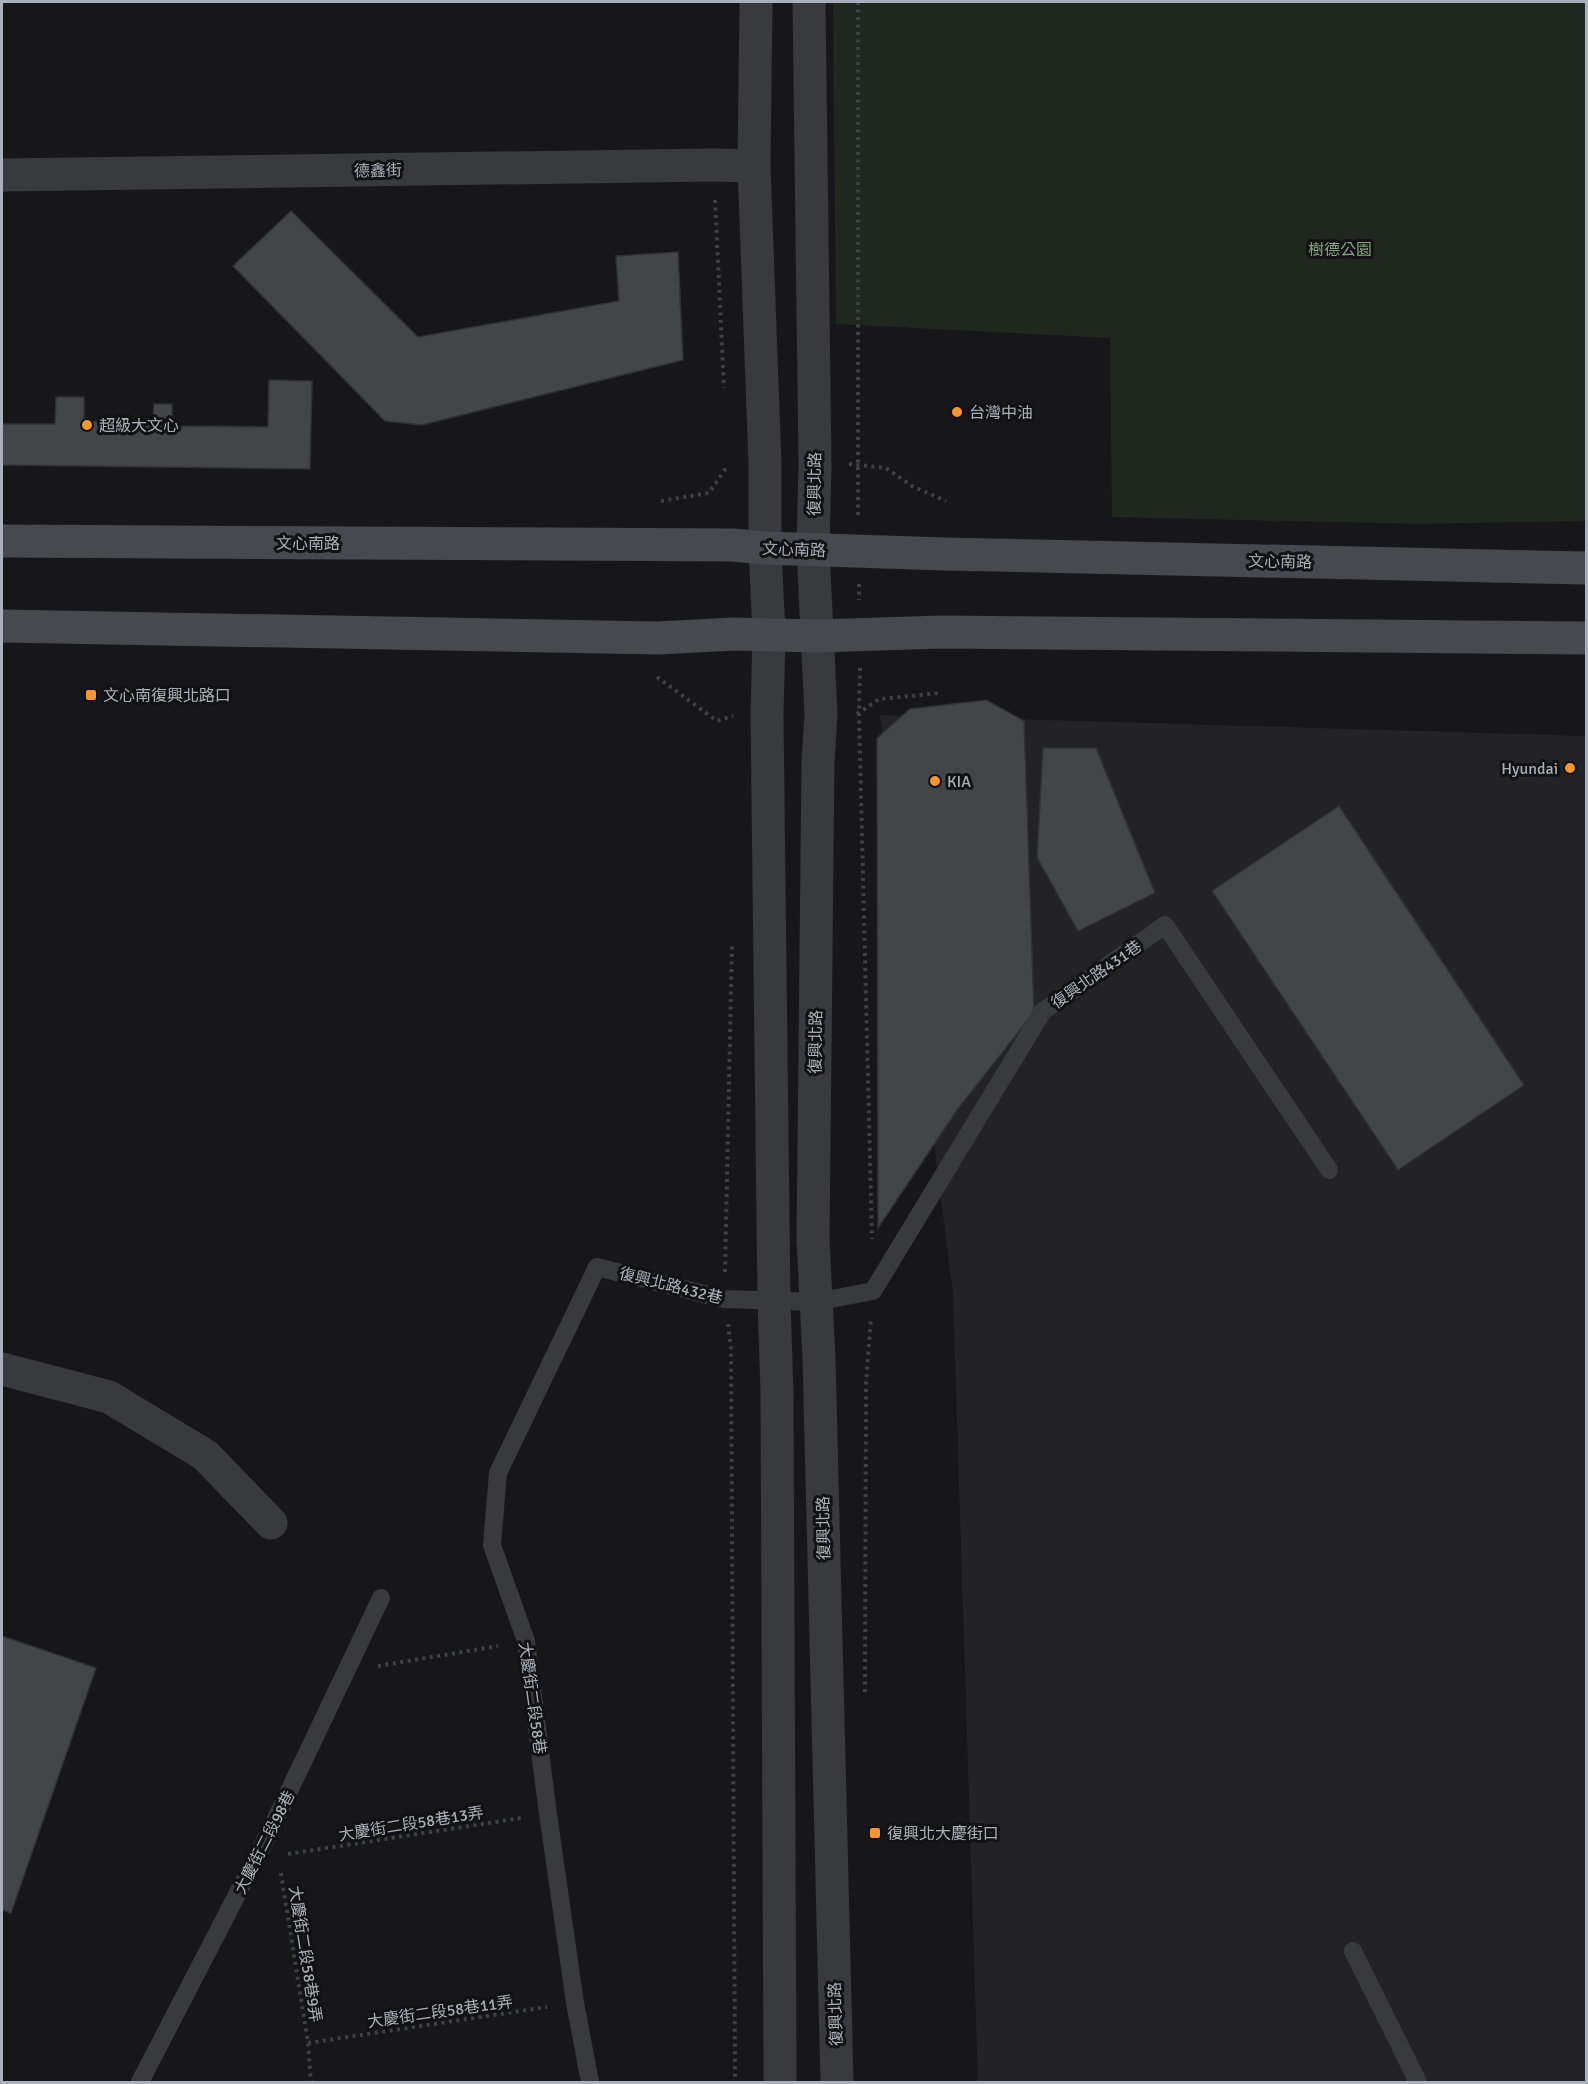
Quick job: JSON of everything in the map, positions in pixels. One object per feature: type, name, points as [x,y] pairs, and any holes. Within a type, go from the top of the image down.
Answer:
[{"type":"main road","name":"文心南路","points":[[2,541],[733,545],[813,550],[1587,568]]},
{"type":"main road","points":[[2,626],[658,638],[734,634],[818,636],[954,632],[1587,638]]},
{"type":"street","points":[[756,2],[754,166],[763,380],[765,548],[769,635],[767,715],[777,1392],[780,2082]]},
{"type":"street","name":"復興北路","points":[[809,2],[815,464],[813,550],[821,714],[818,762],[813,1240],[837,2082]]},
{"type":"street","name":"德鑫街","points":[[2,175],[754,166]]},
{"type":"street","points":[[2,1369],[109,1397],[205,1455],[272,1523]]},
{"type":"lane","name":"復興北路431巷","points":[[873,1291],[1043,1011],[1165,925],[1329,1170]]},
{"type":"lane","name":"復興北路432巷","points":[[597,1267],[724,1299],[816,1302]]},
{"type":"lane","name":"大慶街二段58巷","points":[[590,2082],[548,1814],[526,1641],[492,1545],[498,1473],[597,1267]]},
{"type":"lane","points":[[816,1302],[873,1291]]},
{"type":"lane","name":"大慶街二段98巷","points":[[140,2082],[270,1832],[381,1598]]},
{"type":"lane","points":[[1353,1951],[1418,2082]]},
{"type":"path","points":[[858,2],[859,464],[857,551],[861,634],[859,714],[872,1239]]},
{"type":"path","points":[[859,464],[886,468],[912,486],[946,501]]},
{"type":"path","points":[[661,501],[709,493],[728,465]]},
{"type":"path","points":[[657,677],[717,721],[737,715]]},
{"type":"path","points":[[859,714],[879,699],[941,693]]},
{"type":"path","points":[[732,938],[724,1299],[731,1348],[735,2082]]},
{"type":"path","points":[[865,1703],[866,1384],[873,1291]]},
{"type":"path","points":[[348,1671],[526,1641]]},
{"type":"path","name":"大慶街二段58巷13弄","points":[[278,1856],[548,1814]]},
{"type":"path","name":"大慶街二段58巷9弄","points":[[270,1832],[278,1856],[308,2043],[311,2082]]},
{"type":"path","name":"大慶街二段58巷11弄","points":[[308,2043],[576,2003]]},
{"type":"shaded area","points":[[880,715],[1586,736],[1586,2082],[978,2082],[953,1294]]},
{"type":"green space","name":"樹德公園","points":[[833,2],[1586,2],[1586,521],[1420,524],[1112,517],[1110,338],[836,324]]},
{"type":"building","points":[[291,211],[418,337],[619,301],[616,256],[678,252],[683,360],[422,425],[385,421],[233,266]]},
{"type":"building","name":"超級大文心","points":[[269,380],[312,381],[310,469],[2,465],[2,424],[55,424],[56,397],[84,397],[84,421],[153,422],[154,404],[172,404],[172,426],[268,427]]},
{"type":"building","points":[[986,700],[1024,721],[1034,1012],[957,1110],[878,1228],[877,738],[910,709]]},
{"type":"building","points":[[1043,748],[1096,748],[1155,893],[1078,931],[1037,857]]},
{"type":"building","points":[[1339,806],[1524,1085],[1398,1170],[1212,891]]},
{"type":"building","points":[[2,1636],[96,1668],[11,1913],[2,1910]]},
{"type":"place","name":"台灣中油","points":[[957,412]]},
{"type":"place","name":"超級大文心","points":[[87,425]]},
{"type":"place","name":"文心南復興北路口","points":[[91,695]]},
{"type":"place","name":"Hyundai","points":[[1570,768]]},
{"type":"place","name":"KIA","points":[[935,781]]},
{"type":"place","name":"復興北大慶街口","points":[[875,1833]]}]
